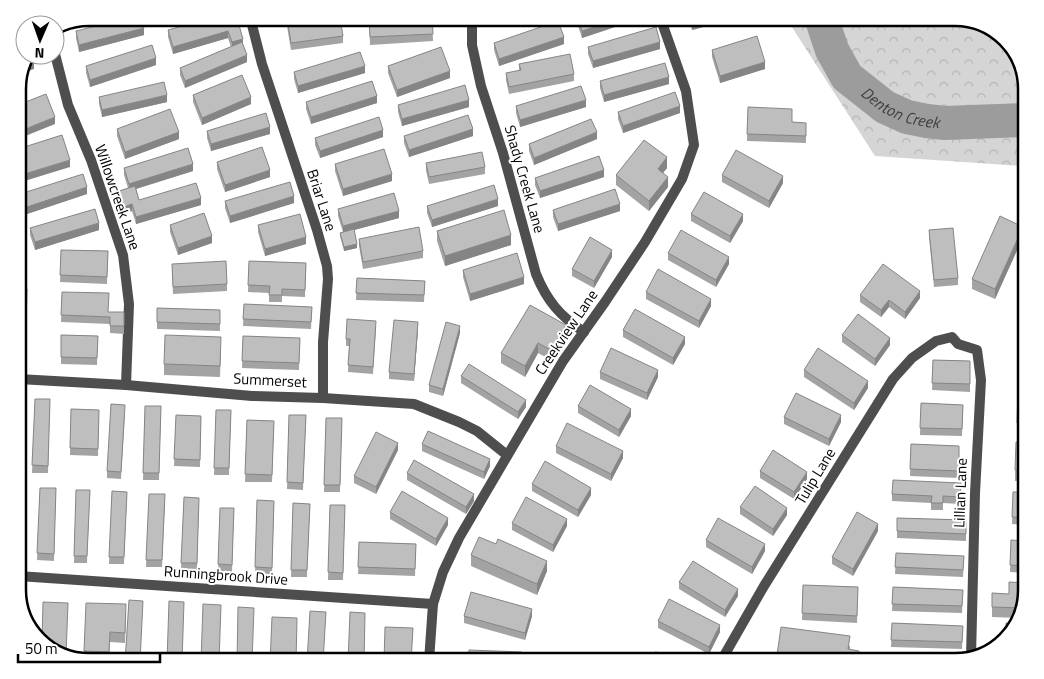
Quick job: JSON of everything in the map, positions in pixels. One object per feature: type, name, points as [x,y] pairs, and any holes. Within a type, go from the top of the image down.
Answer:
[{"type":"street","name":"Briar Lane","points":[[252,26],[262,64],[327,266],[328,279],[323,342],[323,398]]},
{"type":"street","name":"Shady Creek Lane","points":[[472,26],[472,45],[481,86],[503,153],[536,274],[543,291],[555,308],[567,320],[584,332]]},
{"type":"street","name":"Creekview Lane","points":[[430,653],[433,604],[443,572],[459,538],[563,360],[645,242],[682,179],[694,145],[686,91],[663,26]]},
{"type":"street","name":"Willowcreek Lane","points":[[58,65],[68,105],[90,160],[123,255],[129,304],[126,385]]},
{"type":"street","name":"Tulip Lane","points":[[726,653],[764,586],[893,379],[912,358],[936,341],[952,338],[958,344]]},
{"type":"street","name":"Lillian Lane","points":[[958,344],[977,350],[981,380],[975,493],[971,651]]},
{"type":"street","name":"Summerset","points":[[26,379],[126,385],[252,396],[323,398],[414,404],[477,431],[507,455]]},
{"type":"street","name":"Runningbrook Drive","points":[[26,577],[433,604]]},
{"type":"green space","points":[[791,26],[955,26],[971,28],[990,37],[1007,54],[1016,73],[1018,89],[1018,166],[875,156]]},
{"type":"building","points":[[96,26],[143,26],[144,28],[79,45],[76,31]]},
{"type":"building","points":[[182,26],[239,26],[243,39],[232,42],[228,31],[173,47],[168,30]]},
{"type":"building","points":[[288,26],[341,26],[343,36],[291,43]]},
{"type":"building","points":[[369,26],[432,26],[433,34],[370,37]]},
{"type":"building","points":[[543,26],[560,26],[564,37],[499,59],[494,43]]},
{"type":"building","points":[[580,26],[597,26],[582,31]]},
{"type":"building","points":[[656,27],[660,42],[593,61],[588,47]]},
{"type":"building","points":[[757,36],[765,62],[720,76],[712,50]]},
{"type":"building","points":[[242,42],[247,55],[185,81],[180,68]]},
{"type":"building","points":[[152,45],[156,58],[90,80],[86,66]]},
{"type":"building","points":[[441,47],[450,71],[397,90],[388,66]]},
{"type":"building","points":[[360,52],[365,66],[298,86],[294,72]]},
{"type":"building","points":[[570,54],[574,74],[509,87],[506,73],[521,70],[519,64]]},
{"type":"building","points":[[665,63],[669,77],[604,95],[600,81]]},
{"type":"building","points":[[242,75],[251,97],[202,118],[193,95]]},
{"type":"building","points":[[372,81],[377,96],[311,117],[306,102]]},
{"type":"building","points":[[164,82],[167,95],[102,110],[99,97]]},
{"type":"building","points":[[465,85],[469,100],[402,119],[398,105]]},
{"type":"building","points":[[581,86],[586,100],[520,120],[516,106]]},
{"type":"building","points":[[675,92],[680,106],[623,126],[618,112]]},
{"type":"building","points":[[46,94],[55,117],[26,129],[26,102]]},
{"type":"building","points":[[748,107],[792,109],[792,122],[806,123],[806,136],[747,134]]},
{"type":"building","points":[[170,109],[179,132],[125,152],[117,129]]},
{"type":"building","points":[[266,113],[270,127],[211,144],[207,131]]},
{"type":"building","points":[[468,115],[473,129],[409,150],[404,136]]},
{"type":"building","points":[[379,117],[383,130],[320,151],[315,138]]},
{"type":"building","points":[[591,119],[597,132],[534,158],[529,144]]},
{"type":"building","points":[[62,135],[70,160],[26,174],[26,146]]},
{"type":"building","points":[[644,140],[667,157],[658,169],[668,177],[649,201],[616,175]]},
{"type":"building","points":[[262,147],[270,170],[225,185],[217,162]]},
{"type":"building","points":[[188,148],[193,164],[129,184],[124,168]]},
{"type":"building","points":[[384,149],[392,174],[343,189],[335,164]]},
{"type":"building","points":[[736,150],[783,176],[769,201],[722,175]]},
{"type":"building","points":[[482,152],[485,167],[429,177],[426,163]]},
{"type":"building","points":[[599,156],[604,170],[540,191],[535,178]]},
{"type":"building","points":[[83,174],[87,187],[26,207],[26,192]]},
{"type":"building","points":[[290,182],[294,196],[230,216],[225,201]]},
{"type":"building","points":[[196,183],[201,198],[136,217],[132,204],[124,207],[119,191],[135,186],[139,200]]},
{"type":"building","points":[[494,185],[498,199],[432,220],[427,206]]},
{"type":"building","points":[[615,189],[620,204],[558,224],[553,210]]},
{"type":"building","points":[[704,192],[743,214],[730,236],[691,214]]},
{"type":"building","points":[[394,193],[399,211],[343,226],[338,209]]},
{"type":"building","points":[[95,209],[99,223],[35,242],[30,228]]},
{"type":"building","points":[[504,210],[511,235],[445,256],[437,231]]},
{"type":"building","points":[[204,213],[212,236],[178,248],[170,225]]},
{"type":"building","points":[[300,214],[306,237],[265,249],[258,225]]},
{"type":"building","points":[[1000,216],[1018,225],[1018,238],[995,289],[972,279]]},
{"type":"building","points":[[419,227],[423,251],[363,262],[359,239]]},
{"type":"building","points":[[953,228],[958,278],[934,280],[929,230]]},
{"type":"building","points":[[354,229],[357,244],[344,247],[340,233]]},
{"type":"building","points":[[681,230],[729,257],[716,280],[668,253]]},
{"type":"building","points":[[590,237],[612,250],[594,281],[572,269]]},
{"type":"building","points":[[61,250],[108,251],[107,277],[60,275]]},
{"type":"building","points":[[517,253],[524,277],[470,294],[463,270]]},
{"type":"building","points":[[226,261],[227,284],[173,287],[172,264]]},
{"type":"building","points":[[249,261],[306,263],[305,290],[282,289],[282,295],[269,295],[270,286],[248,285]]},
{"type":"building","points":[[883,264],[920,291],[905,312],[889,300],[881,310],[860,295]]},
{"type":"building","points":[[658,269],[711,299],[699,321],[646,292]]},
{"type":"building","points":[[357,278],[425,281],[424,295],[356,293]]},
{"type":"building","points":[[26,289],[27,289],[26,323]]},
{"type":"building","points":[[62,292],[109,293],[108,312],[124,312],[124,326],[110,326],[110,317],[61,315]]},
{"type":"building","points":[[244,304],[312,307],[311,322],[243,319]]},
{"type":"building","points":[[530,305],[566,325],[551,350],[538,343],[525,366],[501,353]]},
{"type":"building","points":[[157,308],[220,310],[220,324],[157,322]]},
{"type":"building","points":[[635,309],[685,337],[673,358],[623,330]]},
{"type":"building","points":[[858,314],[890,338],[875,359],[842,335]]},
{"type":"building","points":[[347,319],[376,321],[373,367],[348,365],[350,339],[346,339]]},
{"type":"building","points":[[394,320],[418,322],[414,374],[389,372]]},
{"type":"building","points":[[446,322],[460,326],[443,389],[429,385]]},
{"type":"building","points":[[61,335],[98,336],[97,358],[61,357]]},
{"type":"building","points":[[165,335],[221,337],[220,366],[164,364]]},
{"type":"building","points":[[243,336],[300,338],[299,363],[242,361]]},
{"type":"building","points":[[611,348],[658,370],[647,393],[600,372]]},
{"type":"building","points":[[818,348],[868,381],[854,403],[804,370]]},
{"type":"building","points":[[933,360],[970,361],[970,384],[932,383]]},
{"type":"building","points":[[469,364],[526,400],[518,412],[461,376]]},
{"type":"building","points":[[590,385],[631,409],[619,430],[578,406]]},
{"type":"building","points":[[1018,390],[1018,423],[1017,423]]},
{"type":"building","points":[[796,393],[841,415],[829,439],[784,417]]},
{"type":"building","points":[[35,399],[50,399],[48,466],[32,465]]},
{"type":"building","points":[[921,403],[963,405],[962,429],[920,428]]},
{"type":"building","points":[[111,404],[125,405],[121,472],[107,471]]},
{"type":"building","points":[[145,406],[161,406],[159,473],[143,473]]},
{"type":"building","points":[[71,409],[99,410],[98,449],[70,448]]},
{"type":"building","points":[[216,410],[231,410],[229,468],[214,468]]},
{"type":"building","points":[[176,415],[201,416],[200,460],[174,459]]},
{"type":"building","points":[[289,415],[306,415],[303,483],[287,482]]},
{"type":"building","points":[[326,418],[342,418],[340,485],[324,485]]},
{"type":"building","points":[[247,420],[274,421],[272,475],[245,474]]},
{"type":"building","points":[[567,423],[623,451],[611,474],[556,446]]},
{"type":"building","points":[[428,431],[490,459],[484,472],[422,444]]},
{"type":"building","points":[[376,432],[398,443],[376,487],[354,476]]},
{"type":"building","points":[[1016,442],[1018,442],[1018,470],[1015,470]]},
{"type":"building","points":[[911,444],[959,446],[959,471],[910,469]]},
{"type":"building","points":[[773,450],[807,472],[794,492],[760,471]]},
{"type":"building","points":[[414,460],[474,494],[466,507],[407,473]]},
{"type":"building","points":[[545,461],[591,488],[578,510],[532,484]]},
{"type":"building","points":[[893,480],[961,483],[960,497],[943,496],[943,503],[931,503],[932,496],[892,494]]},
{"type":"building","points":[[755,486],[787,508],[773,529],[740,507]]},
{"type":"building","points":[[40,488],[56,488],[54,554],[37,553]]},
{"type":"building","points":[[76,490],[90,490],[87,556],[74,556]]},
{"type":"building","points":[[112,491],[127,492],[124,557],[109,557]]},
{"type":"building","points":[[402,491],[448,518],[436,539],[390,512]]},
{"type":"building","points":[[1013,492],[1018,492],[1018,517],[1012,517]]},
{"type":"building","points":[[149,494],[165,494],[162,560],[146,560]]},
{"type":"building","points":[[184,497],[199,498],[197,563],[181,563]]},
{"type":"building","points":[[526,497],[567,519],[553,545],[512,523]]},
{"type":"building","points":[[257,500],[274,501],[272,568],[255,567]]},
{"type":"building","points":[[293,503],[310,504],[307,570],[291,570]]},
{"type":"building","points":[[330,505],[345,505],[343,573],[328,572]]},
{"type":"building","points":[[220,508],[234,508],[232,565],[218,564]]},
{"type":"building","points":[[857,512],[878,524],[853,569],[832,557]]},
{"type":"building","points":[[718,518],[765,544],[752,567],[706,540]]},
{"type":"building","points":[[897,518],[966,520],[966,534],[897,531]]},
{"type":"building","points":[[479,537],[496,544],[498,539],[547,561],[537,584],[471,555]]},
{"type":"building","points":[[1011,540],[1018,540],[1018,566],[1010,565]]},
{"type":"building","points":[[359,542],[416,544],[415,569],[358,567]]},
{"type":"building","points":[[896,553],[964,556],[963,570],[895,567]]},
{"type":"building","points":[[693,561],[738,589],[725,610],[679,582]]},
{"type":"building","points":[[1009,582],[1018,583],[1015,608],[992,607],[992,593],[1009,594]]},
{"type":"building","points":[[803,585],[858,587],[857,616],[802,613]]},
{"type":"building","points":[[893,587],[963,590],[962,606],[892,604]]},
{"type":"building","points":[[471,592],[532,609],[525,633],[464,616]]},
{"type":"building","points":[[669,599],[720,625],[709,647],[658,621]]},
{"type":"building","points":[[129,600],[143,601],[140,653],[126,653]]},
{"type":"building","points":[[169,601],[184,602],[182,653],[167,653]]},
{"type":"building","points":[[43,602],[68,603],[66,648],[54,642],[42,631]]},
{"type":"building","points":[[86,603],[126,604],[125,633],[110,632],[109,652],[84,651]]},
{"type":"building","points":[[203,604],[221,605],[219,653],[201,653]]},
{"type":"building","points":[[238,607],[254,608],[252,653],[237,653]]},
{"type":"building","points":[[310,611],[326,612],[324,653],[308,653]]},
{"type":"building","points":[[350,612],[365,613],[364,653],[348,653]]},
{"type":"building","points":[[272,617],[297,618],[296,653],[270,653]]},
{"type":"building","points":[[892,623],[963,626],[962,642],[891,640]]},
{"type":"building","points":[[385,627],[413,628],[412,653],[384,653]]},
{"type":"building","points":[[781,627],[850,636],[848,649],[859,651],[859,653],[777,653]]},
{"type":"building","points":[[469,650],[522,652],[522,653],[469,653]]},
{"type":"waterway","name":"Denton Creek","points":[[824,26],[832,50],[847,77],[885,107],[907,117],[945,123],[1018,120]]}]
